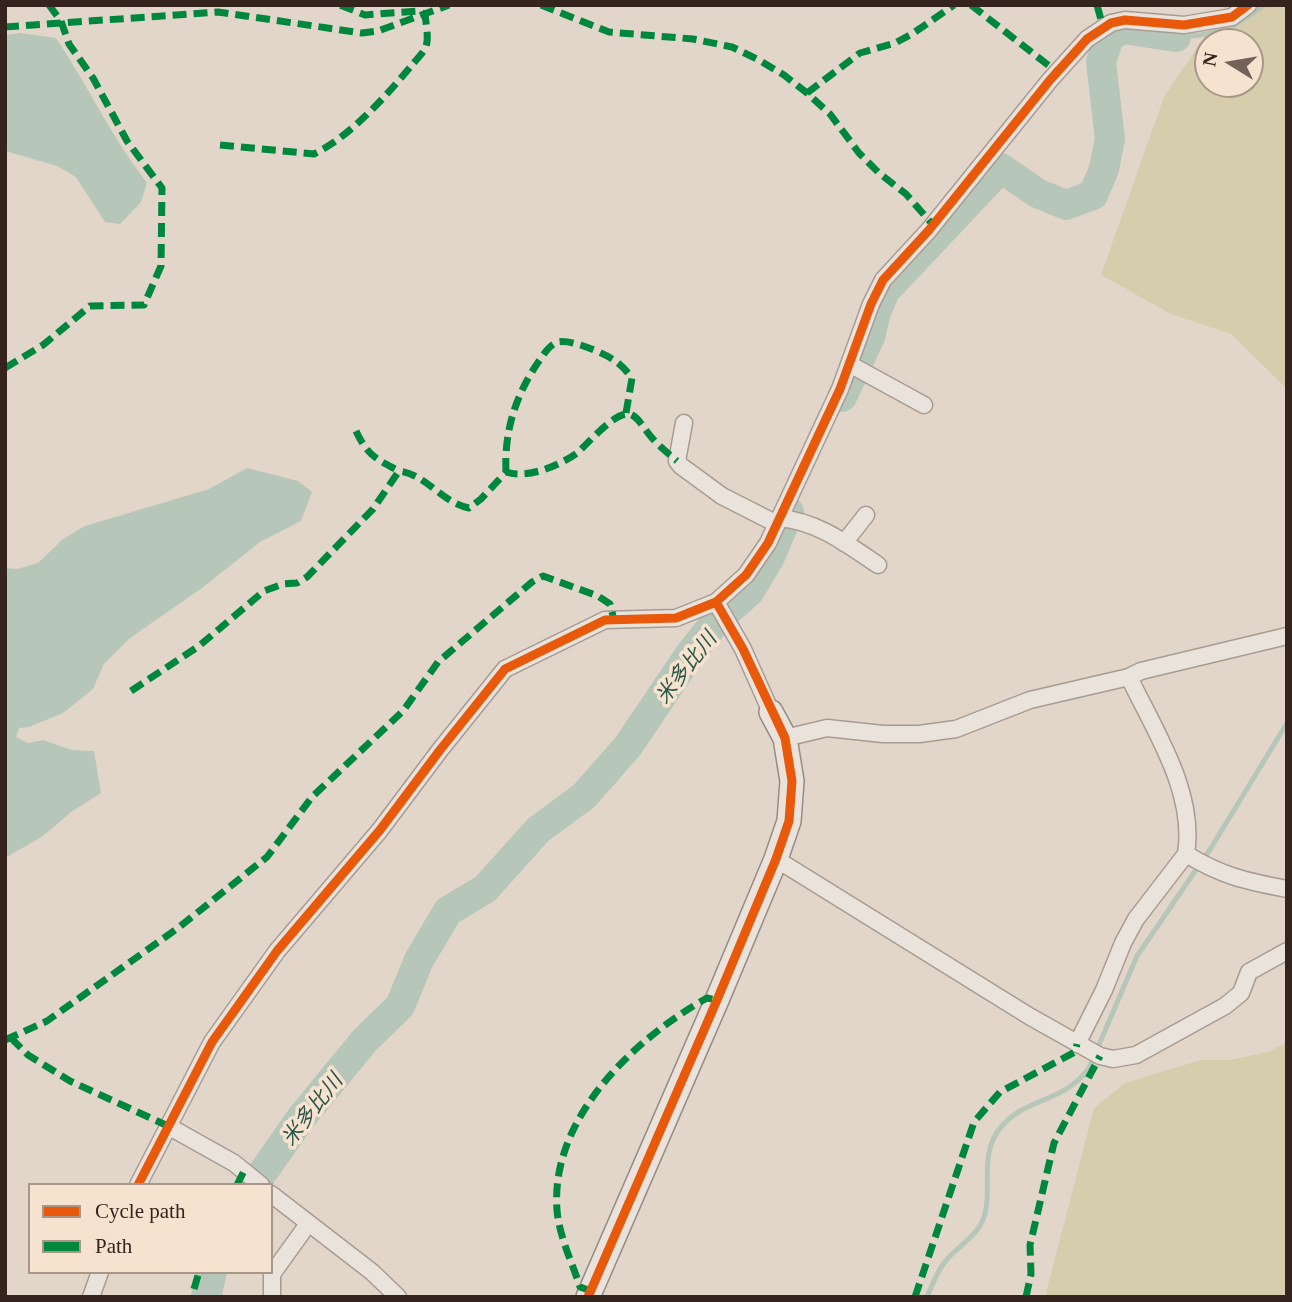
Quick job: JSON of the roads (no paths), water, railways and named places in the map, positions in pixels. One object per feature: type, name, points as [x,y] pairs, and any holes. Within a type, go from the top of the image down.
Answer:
[{"type":"street","points":[[139,1183],[212,1042],[276,951],[380,830],[505,669],[605,620],[676,618],[716,602],[746,575],[768,543],[851,365],[883,280],[929,230],[1050,80],[1087,39],[1111,23],[1125,20],[1184,25],[1233,16],[1248,5]]},
{"type":"street","points":[[851,365],[924,405]]},
{"type":"street","points":[[684,424],[677,461],[722,496],[778,521],[798,520],[826,531],[878,565]]},
{"type":"street","points":[[844,543],[866,515]]},
{"type":"street","points":[[595,1295],[776,859],[789,821],[792,781],[785,737],[743,649],[716,602]]},
{"type":"street","points":[[785,737],[827,728],[883,734],[919,734],[956,729],[1030,700],[1287,636]]},
{"type":"street","points":[[1077,1044],[1104,990],[1122,943],[1136,919],[1185,854],[1188,841],[1186,817],[1177,778],[1129,677]]},
{"type":"street","points":[[1185,854],[1214,871],[1245,881],[1287,889]]},
{"type":"street","points":[[776,859],[1077,1044],[1100,1056],[1113,1059],[1136,1055],[1225,1006],[1241,993],[1249,972],[1287,951]]},
{"type":"street","points":[[168,1126],[234,1163],[259,1183]]},
{"type":"street","points":[[273,1196],[372,1272],[398,1297]]},
{"type":"street","points":[[273,1273],[308,1224]]},
{"type":"street","points":[[91,1297],[99,1274]]},
{"type":"street","points":[[272,1274],[272,1297]]},
{"type":"waterway","points":[[1176,37],[1224,30],[1264,5]]},
{"type":"waterway","name":"米多比川","points":[[842,397],[870,337],[885,291],[1001,168],[1037,193],[1066,205],[1093,195],[1104,169],[1110,139],[1101,62],[1109,37],[1123,29],[1176,37]]},
{"type":"waterway","name":"米多比川","points":[[255,1183],[301,1118],[365,1040],[400,1006],[419,960],[448,911],[485,889],[538,830],[584,796],[628,746],[690,654],[717,620],[749,592],[770,557],[789,512]]},
{"type":"waterway","points":[[927,1297],[944,1263],[981,1224],[987,1201],[989,1150],[994,1138],[1011,1117],[1068,1088],[1089,1068],[1137,956],[1211,848],[1287,723]]},
{"type":"waterway","name":"米多比川","points":[[206,1297],[212,1274]]}]
